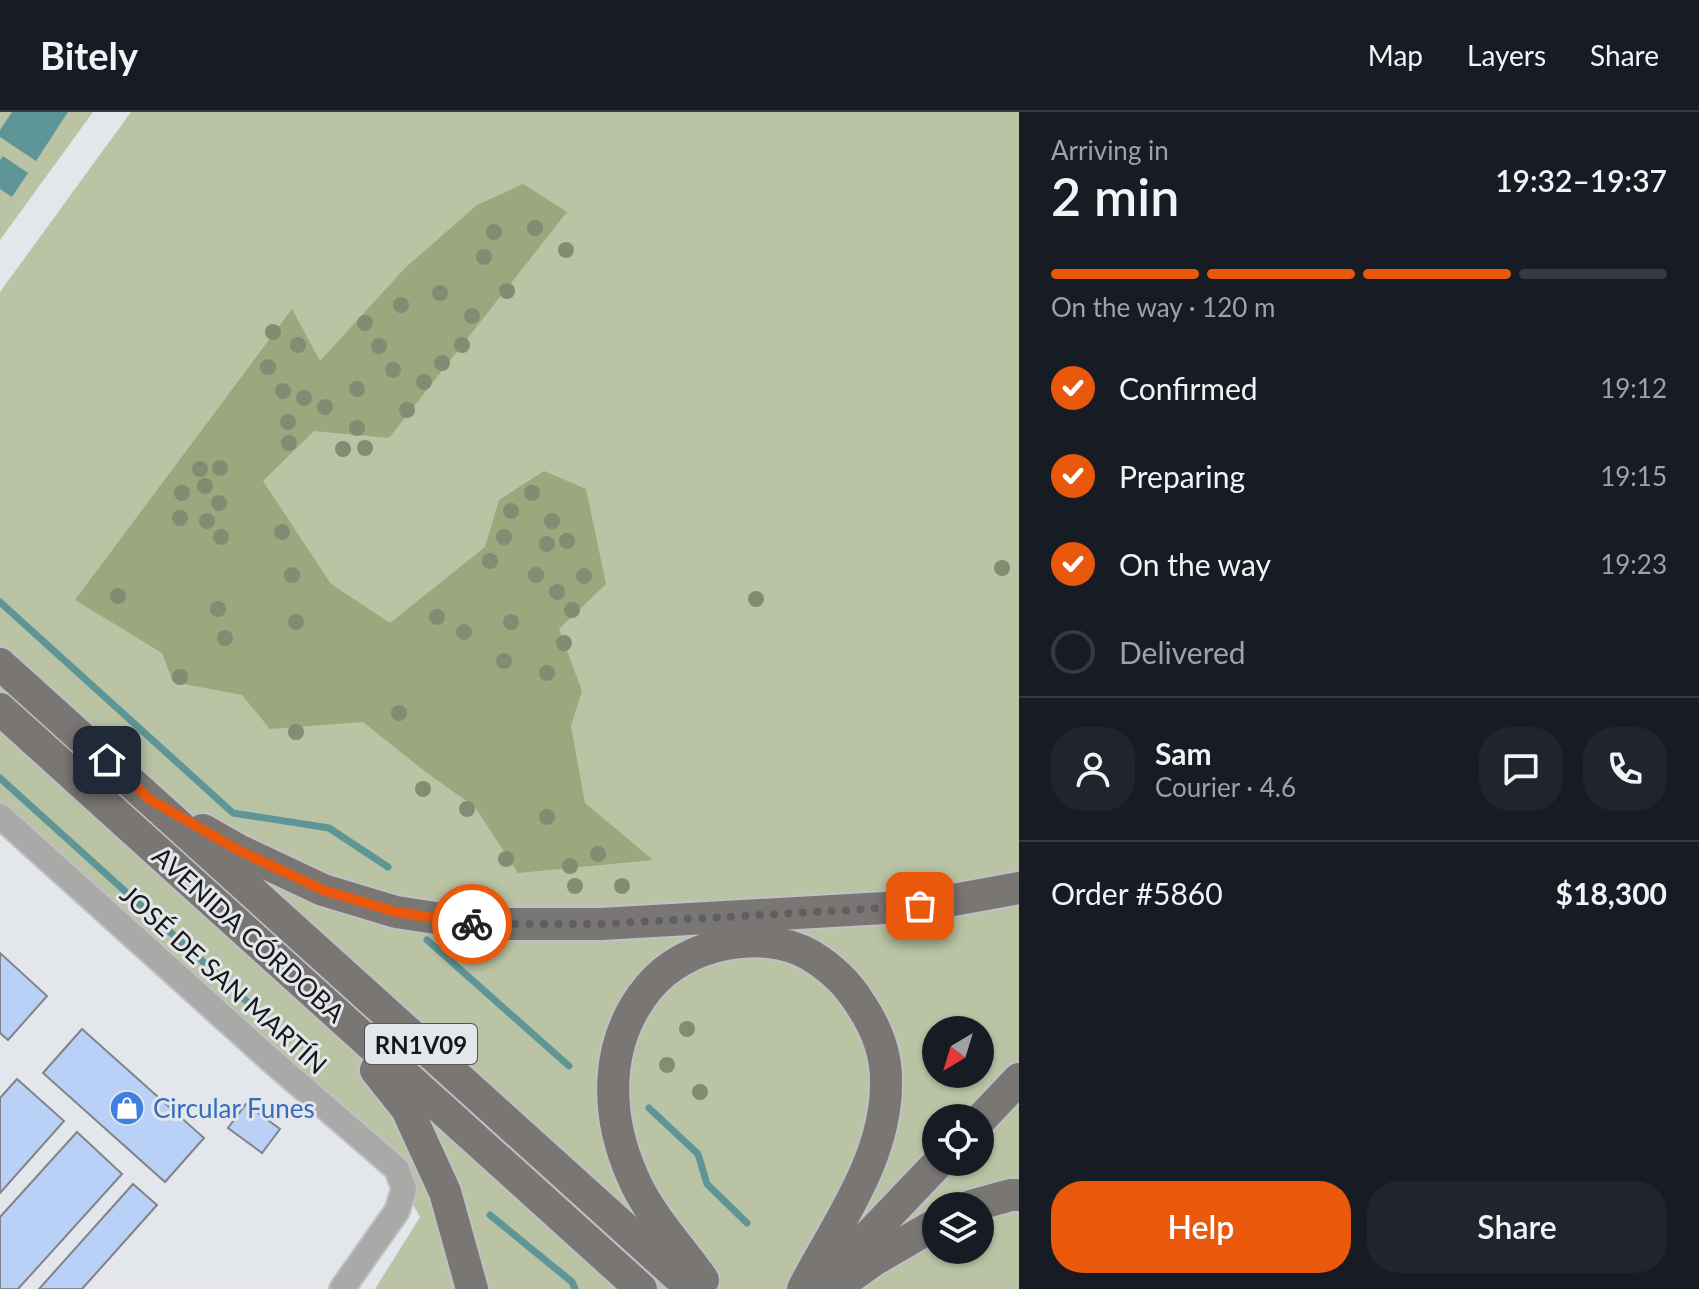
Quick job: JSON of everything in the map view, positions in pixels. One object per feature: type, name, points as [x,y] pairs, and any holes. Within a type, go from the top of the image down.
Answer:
[{"type":"main road","name":"AVENIDA CÓRDOBA","points":[[0,664],[692,1289]]},
{"type":"main road","name":"AVENIDA CÓRDOBA","points":[[0,709],[641,1289]]},
{"type":"main road","points":[[149,799],[238,850],[323,890],[396,912],[475,924],[601,924],[920,906],[1019,888]]},
{"type":"main road","points":[[709,1289],[655,1216],[632,1177],[613,1116],[613,1073],[633,1009],[650,985],[675,964],[698,952],[725,944],[750,942],[781,945],[808,954],[833,972],[873,1023],[883,1050],[887,1083],[871,1160],[803,1289]]},
{"type":"main road","points":[[311,990],[407,1109],[445,1192],[472,1289]]},
{"type":"main road","points":[[994,1105],[1019,1079]]},
{"type":"main road","points":[[818,1289],[926,1176]]},
{"type":"main road","points":[[994,1200],[1019,1195]]},
{"type":"main road","points":[[834,1289],[874,1260],[922,1232]]},
{"type":"street","name":"JOSÉ DE SAN MARTÍN","points":[[0,816],[397,1169],[404,1189],[397,1211],[342,1289]]},
{"type":"green space","points":[[0,112],[93,112],[0,240]]},
{"type":"green space","points":[[131,112],[1019,112],[1019,1289],[375,1289],[420,1217],[404,1189],[0,816],[0,292]]},
{"type":"green space","points":[[523,184],[567,212],[389,438],[314,431],[263,481],[331,584],[390,623],[485,547],[499,500],[544,471],[586,489],[606,584],[559,629],[582,691],[571,726],[585,803],[653,860],[518,873],[475,807],[363,722],[270,729],[242,695],[173,682],[162,653],[75,600],[292,309],[320,361],[405,268],[477,205]]},
{"type":"water","points":[[12,112],[68,112],[36,161],[0,137],[0,130]]},
{"type":"water","points":[[3,156],[28,173],[12,197],[0,189],[0,160]]},
{"type":"building","points":[[0,953],[47,996],[8,1040],[0,1033]]},
{"type":"building","name":"Circular Funes","points":[[82,1029],[204,1138],[165,1182],[43,1073]]},
{"type":"building","points":[[17,1079],[64,1121],[0,1193],[0,1098]]},
{"type":"building","points":[[246,1104],[280,1129],[262,1153],[228,1128]]},
{"type":"building","points":[[77,1132],[122,1174],[18,1289],[0,1289],[0,1217]]},
{"type":"building","points":[[133,1184],[157,1205],[82,1289],[39,1289]]},
{"type":"waterway","points":[[0,602],[233,813],[329,828],[388,867]]},
{"type":"waterway","points":[[0,778],[273,1025]]},
{"type":"waterway","points":[[427,940],[569,1066]]},
{"type":"waterway","points":[[649,1108],[698,1154],[707,1184],[747,1223]]},
{"type":"waterway","points":[[490,1215],[572,1282],[575,1289]]},
{"type":"way so far","points":[[472,924],[601,924],[920,906]]},
{"type":"place","name":"Circular Funes","points":[[127,1108]]},
{"type":"route","points":[[107,760],[149,799],[238,850],[323,890],[396,912],[472,924]]}]
